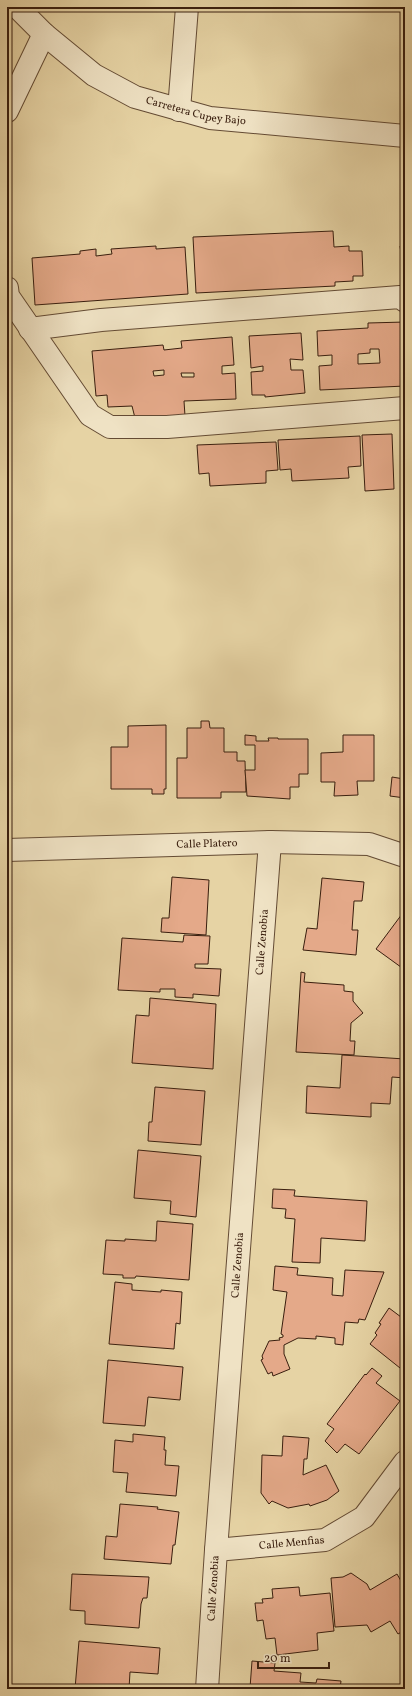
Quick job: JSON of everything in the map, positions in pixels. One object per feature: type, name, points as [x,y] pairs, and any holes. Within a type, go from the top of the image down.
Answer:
[{"type":"street","name":"Carretera Cupey Bajo","points":[[17,7],[44,34],[94,75],[135,96],[210,118],[405,136]]},
{"type":"street","points":[[179,110],[187,7]]},
{"type":"street","points":[[7,111],[44,34]]},
{"type":"street","points":[[7,288],[8,296],[90,415],[110,427],[167,427],[405,408]]},
{"type":"street","points":[[30,329],[101,320],[400,297],[405,301]]},
{"type":"street","name":"Calle Platero","points":[[7,850],[270,842],[369,844],[405,856]]},
{"type":"street","name":"Calle Zenobia","points":[[207,1689],[216,1550],[270,842]]},
{"type":"street","name":"Calle Menfias","points":[[216,1550],[325,1540],[364,1516],[405,1462]]},
{"type":"building","points":[[333,231],[334,247],[349,246],[349,251],[362,251],[363,276],[353,276],[353,281],[335,282],[335,286],[196,293],[193,237]]},
{"type":"building","points":[[405,245],[405,275],[404,275],[400,246]]},
{"type":"building","points":[[156,246],[156,249],[185,247],[188,294],[35,305],[32,258],[80,254],[80,251],[96,249],[96,256],[112,254],[111,249]]},
{"type":"building","points":[[405,322],[405,386],[320,390],[319,366],[332,365],[332,355],[318,356],[317,331],[368,328],[368,323]],"holes":[[[370,349],[379,349],[380,363],[358,364],[358,354],[370,353]]]},
{"type":"building","points":[[301,333],[303,360],[290,359],[291,370],[303,370],[305,393],[265,397],[265,395],[252,395],[251,372],[263,371],[263,366],[251,368],[249,336]]},
{"type":"building","points":[[232,337],[234,365],[222,366],[222,374],[235,373],[236,399],[184,401],[185,416],[135,418],[132,406],[108,407],[107,395],[96,396],[92,351],[163,345],[164,350],[182,348],[181,341]],"holes":[[[164,370],[164,375],[154,376],[153,371]],[[181,373],[194,373],[194,377],[182,377]]]},
{"type":"building","points":[[392,434],[394,489],[365,491],[362,435]]},
{"type":"building","points":[[360,436],[361,466],[348,467],[349,478],[292,481],[291,469],[280,470],[278,440]]},
{"type":"building","points":[[276,442],[278,470],[266,471],[266,483],[210,486],[209,473],[199,474],[197,445]]},
{"type":"building","points":[[201,721],[209,721],[210,728],[224,728],[224,752],[237,752],[237,761],[245,761],[246,792],[221,792],[221,798],[177,798],[177,758],[187,758],[187,728],[201,728]]},
{"type":"building","points":[[166,725],[166,789],[164,789],[164,794],[152,794],[152,789],[111,789],[111,747],[128,747],[128,726]]},
{"type":"building","points":[[245,735],[256,736],[256,741],[269,741],[268,738],[308,739],[308,774],[299,774],[299,787],[290,787],[290,799],[247,796],[245,770],[255,770],[255,745],[245,745]]},
{"type":"building","points":[[343,735],[374,735],[374,781],[357,781],[358,795],[334,796],[335,782],[321,782],[321,753],[343,752]]},
{"type":"building","points":[[405,771],[405,798],[390,796],[392,777],[404,779]]},
{"type":"building","points":[[172,877],[209,880],[206,935],[161,932],[162,918],[169,918]]},
{"type":"building","points":[[322,878],[364,882],[362,901],[354,901],[352,930],[358,930],[356,955],[303,950],[307,928],[317,929]]},
{"type":"building","points":[[405,910],[405,970],[376,949]]},
{"type":"building","points":[[184,935],[210,936],[208,964],[195,964],[195,968],[221,969],[219,996],[193,994],[193,998],[175,997],[175,989],[160,989],[160,992],[118,990],[122,938],[183,942]]},
{"type":"building","points":[[301,972],[305,973],[304,982],[344,985],[344,991],[353,992],[353,1001],[363,1013],[351,1023],[350,1041],[355,1041],[354,1055],[296,1052]]},
{"type":"building","points":[[150,998],[216,1004],[213,1069],[132,1063],[136,1015],[149,1016]]},
{"type":"building","points":[[342,1055],[405,1059],[405,1078],[392,1077],[390,1104],[371,1103],[371,1117],[306,1113],[307,1086],[340,1088]]},
{"type":"building","points":[[155,1087],[205,1091],[201,1145],[148,1141],[149,1122],[152,1122]]},
{"type":"building","points":[[138,1150],[201,1156],[196,1217],[170,1214],[171,1201],[134,1198]]},
{"type":"building","points":[[273,1189],[295,1190],[294,1196],[367,1201],[365,1241],[321,1238],[320,1263],[292,1262],[295,1219],[285,1218],[286,1209],[272,1208]]},
{"type":"building","points":[[157,1221],[193,1224],[189,1280],[136,1276],[135,1278],[123,1278],[123,1275],[103,1274],[106,1240],[125,1241],[125,1239],[156,1241]]},
{"type":"building","points":[[275,1266],[298,1268],[297,1275],[333,1278],[332,1295],[343,1296],[345,1270],[384,1272],[365,1320],[359,1319],[358,1323],[345,1322],[343,1345],[335,1344],[335,1338],[316,1336],[316,1339],[298,1338],[284,1345],[284,1354],[290,1369],[273,1376],[272,1372],[268,1374],[261,1360],[263,1359],[262,1356],[269,1341],[280,1340],[279,1338],[283,1337],[281,1334],[287,1292],[273,1290]]},
{"type":"building","points":[[115,1282],[132,1284],[132,1290],[182,1292],[180,1324],[176,1323],[174,1349],[109,1344]]},
{"type":"building","points":[[389,1308],[405,1320],[405,1372],[370,1344],[377,1335],[375,1333],[381,1324],[379,1323]]},
{"type":"building","points":[[108,1360],[183,1367],[180,1400],[148,1397],[145,1426],[103,1423]]},
{"type":"building","points":[[372,1368],[382,1376],[376,1383],[400,1401],[359,1454],[345,1444],[337,1453],[325,1441],[334,1429],[327,1424],[365,1374],[366,1375]]},
{"type":"building","points":[[133,1434],[165,1437],[165,1465],[179,1466],[176,1496],[126,1492],[128,1473],[113,1472],[115,1440],[133,1442]]},
{"type":"building","points":[[283,1436],[309,1438],[307,1459],[304,1459],[303,1475],[326,1465],[339,1491],[327,1500],[310,1506],[309,1504],[288,1508],[272,1501],[269,1504],[261,1493],[262,1455],[282,1456]]},
{"type":"building","points":[[120,1504],[158,1507],[157,1509],[179,1512],[171,1564],[104,1559],[106,1536],[117,1537]]},
{"type":"building","points":[[351,1573],[367,1584],[370,1590],[397,1574],[405,1588],[405,1630],[398,1634],[390,1621],[371,1632],[367,1625],[335,1627],[331,1578],[343,1577]]},
{"type":"building","points":[[72,1574],[149,1577],[147,1598],[143,1598],[141,1604],[139,1628],[85,1624],[85,1611],[70,1610]]},
{"type":"building","points":[[299,1587],[300,1596],[330,1593],[334,1631],[317,1633],[318,1650],[277,1655],[275,1638],[266,1639],[263,1620],[257,1621],[255,1603],[263,1603],[262,1599],[273,1598],[272,1589]]},
{"type":"building","points":[[79,1641],[160,1648],[158,1674],[130,1672],[129,1689],[75,1689]]},
{"type":"building","points":[[252,1661],[275,1663],[274,1671],[301,1673],[300,1682],[316,1683],[317,1679],[341,1681],[340,1689],[250,1688]]}]
